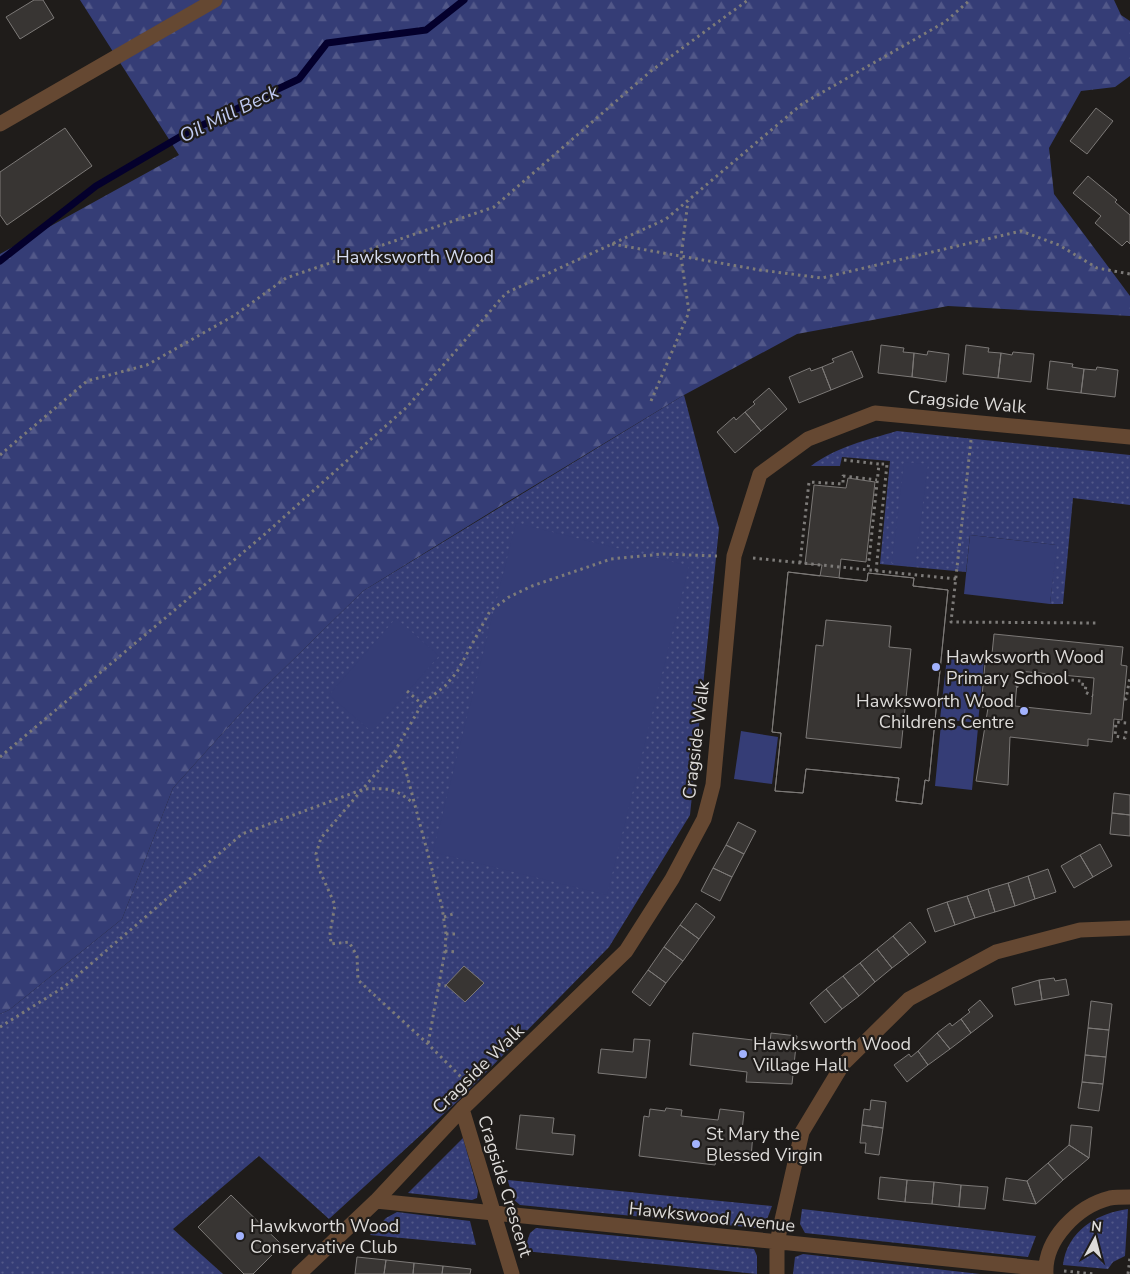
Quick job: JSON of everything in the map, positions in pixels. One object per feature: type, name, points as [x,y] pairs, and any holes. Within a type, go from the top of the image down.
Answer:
[{"type":"street","points":[[0,124],[215,0]]},
{"type":"street","name":"Cragside Walk","points":[[300,1274],[376,1201],[478,1094],[626,951],[672,879],[704,819],[713,785],[734,556],[760,474],[808,439],[875,413],[1130,437]]},
{"type":"street","points":[[777,1274],[777,1242],[802,1132],[843,1064],[909,999],[996,952],[1080,930],[1130,928]]},
{"type":"street","name":"Cragside Crescent","points":[[462,1110],[512,1274]]},
{"type":"street","points":[[1046,1272],[1052,1245],[1067,1223],[1087,1207],[1111,1198],[1130,1197]]},
{"type":"street","name":"Hawkswood Avenue","points":[[376,1201],[1046,1272]]},
{"type":"path","points":[[0,455],[87,380],[147,364],[235,315],[286,278],[494,207],[651,71],[748,0]]},
{"type":"path","points":[[0,757],[265,534],[407,407],[506,293],[666,219],[802,104],[945,22],[970,0]]},
{"type":"path","points":[[651,401],[689,312],[681,257],[688,200]]},
{"type":"path","points":[[612,244],[681,257],[822,278],[1021,231],[1059,245],[1098,268],[1130,274]]},
{"type":"path","points":[[971,439],[951,622],[1098,623]]},
{"type":"path","points":[[844,460],[887,464],[876,571]]},
{"type":"path","points":[[868,570],[879,464]]},
{"type":"path","points":[[800,563],[809,482],[842,484],[843,476],[877,480]]},
{"type":"path","points":[[478,1094],[428,1044],[358,980],[357,956],[349,942],[331,944],[330,933],[335,905],[319,869],[316,854],[321,838],[395,751],[422,704],[439,691],[457,672],[490,611],[509,597],[532,586],[611,559],[662,554],[734,556]]},
{"type":"path","points":[[754,559],[956,579]]},
{"type":"path","points":[[1016,687],[1036,674],[1082,681],[1081,684],[1086,685],[1085,692],[1093,696]]},
{"type":"path","points":[[1124,699],[1126,699],[1130,677]]},
{"type":"path","points":[[407,690],[422,704]]},
{"type":"path","points":[[1126,730],[1125,738],[1115,736],[1116,722],[1127,723]]},
{"type":"path","points":[[395,751],[404,764],[444,917],[446,934],[445,951],[428,1044]]},
{"type":"path","points":[[0,1027],[64,987],[242,834],[364,788],[385,788],[398,791],[413,803]]},
{"type":"path","points":[[444,917],[456,913]]},
{"type":"path","points":[[446,934],[458,934]]},
{"type":"path","points":[[445,951],[457,952]]},
{"type":"path","points":[[438,985],[446,986]]},
{"type":"path","points":[[1128,1274],[1130,1257]]},
{"type":"path","points":[[1046,1272],[1095,1274]]},
{"type":"green space","name":"Hawksworth Wood","points":[[80,0],[1114,0],[1121,15],[1130,21],[1130,76],[1115,87],[1081,91],[1049,148],[1054,194],[1130,296],[1130,316],[948,306],[797,334],[684,395],[363,591],[258,694],[173,788],[122,919],[9,1010],[0,1014],[0,254],[179,155]]},
{"type":"green space","points":[[684,395],[719,528],[690,815],[609,947],[460,1099],[329,1219],[259,1156],[173,1229],[223,1274],[0,1274],[0,1014],[9,1010],[122,919],[173,788],[258,694],[363,591]]},
{"type":"green space","points":[[897,431],[1130,455],[1130,505],[1073,498],[1063,604],[1050,604],[1056,545],[970,535],[966,572],[880,564],[890,461],[842,457],[840,466],[811,466],[841,449]]},
{"type":"green space","points":[[904,462],[928,464],[915,565],[892,563]]},
{"type":"green space","points":[[516,523],[689,566],[607,895],[433,852]]},
{"type":"green space","points":[[970,535],[1057,545],[1050,604],[964,594]]},
{"type":"green space","points":[[396,618],[439,656],[372,732],[329,695]]},
{"type":"green space","points":[[947,657],[984,661],[978,723],[940,719]]},
{"type":"green space","points":[[941,724],[978,728],[972,790],[935,786]]},
{"type":"green space","points":[[741,731],[778,737],[772,784],[734,779]]},
{"type":"green space","points":[[463,1138],[478,1191],[477,1198],[472,1200],[408,1193]]},
{"type":"green space","points":[[508,1180],[772,1206],[766,1222],[757,1228],[520,1205],[513,1199]]},
{"type":"green space","points":[[802,1209],[1036,1236],[1028,1257],[805,1233],[800,1224]]},
{"type":"green space","points":[[1128,1209],[1125,1256],[1113,1262],[1108,1269],[1063,1265],[1070,1242],[1085,1226],[1105,1215]]},
{"type":"green space","points":[[397,1212],[470,1221],[476,1245],[370,1235],[386,1218]]},
{"type":"green space","points":[[536,1228],[754,1249],[757,1256],[757,1274],[524,1251],[530,1233]]},
{"type":"green space","points":[[803,1254],[980,1274],[793,1274],[795,1257]]},
{"type":"building","points":[[34,0],[43,0],[54,18],[20,39],[6,17]]},
{"type":"building","points":[[1096,108],[1113,121],[1087,154],[1070,141]]},
{"type":"building","points":[[65,128],[92,166],[7,225],[0,215],[0,172]]},
{"type":"building","points":[[1088,176],[1117,200],[1115,202],[1130,215],[1130,244],[1127,241],[1122,246],[1095,223],[1101,216],[1073,193]]},
{"type":"building","points":[[881,345],[904,348],[903,352],[914,353],[912,377],[878,373]]},
{"type":"building","points":[[966,345],[989,348],[988,352],[1001,353],[998,378],[963,374]]},
{"type":"building","points":[[852,351],[863,377],[831,390],[822,367],[834,362],[832,359]]},
{"type":"building","points":[[928,351],[949,354],[946,382],[912,377],[914,353],[927,355]]},
{"type":"building","points":[[1013,352],[1034,354],[1031,382],[998,378],[1001,353],[1012,355]]},
{"type":"building","points":[[1050,361],[1073,364],[1072,367],[1084,369],[1081,393],[1047,389]]},
{"type":"building","points":[[822,367],[831,390],[799,403],[789,377],[810,368],[811,371]]},
{"type":"building","points":[[1097,367],[1118,370],[1115,397],[1081,393],[1084,369],[1096,370]]},
{"type":"building","points":[[769,388],[787,409],[761,431],[745,412]]},
{"type":"building","points":[[745,412],[761,431],[735,453],[717,432],[734,417],[736,420]]},
{"type":"building","points":[[848,478],[875,482],[866,562],[841,559],[839,578],[867,581],[868,573],[914,578],[913,586],[948,590],[929,781],[925,780],[922,804],[896,801],[899,778],[806,769],[803,793],[775,791],[781,733],[772,732],[788,572],[820,576],[822,565],[805,564],[814,485],[846,488]]},
{"type":"building","points":[[788,572],[867,581],[868,573],[914,578],[913,586],[948,590],[929,781],[925,780],[922,804],[896,801],[899,778],[806,769],[803,793],[775,791],[781,733],[772,732]],"holes":[[[826,620],[891,626],[889,647],[911,649],[901,748],[806,738],[816,645],[823,646]]]},
{"type":"building","name":"Hawksworth Wood Childrens Centre","points":[[994,634],[1123,647],[1121,665],[1127,666],[1122,720],[1114,719],[1112,742],[1088,739],[1088,746],[1010,737],[1008,785],[976,781],[988,708],[981,707],[986,653],[992,654]],"holes":[[[1018,671],[1094,678],[1091,714],[1015,706]]]},
{"type":"building","points":[[1114,793],[1130,795],[1130,815],[1112,813]]},
{"type":"building","points":[[1112,813],[1130,815],[1130,836],[1110,834]]},
{"type":"building","points":[[738,822],[756,831],[744,854],[726,845]]},
{"type":"building","points":[[1100,844],[1112,866],[1093,877],[1080,855]]},
{"type":"building","points":[[726,845],[744,854],[732,877],[713,868]]},
{"type":"building","points":[[1080,855],[1093,877],[1074,888],[1061,866]]},
{"type":"building","points":[[713,868],[732,877],[720,901],[701,891]]},
{"type":"building","points":[[1048,869],[1056,892],[1035,899],[1028,876]]},
{"type":"building","points":[[1028,876],[1035,899],[1015,906],[1008,883]]},
{"type":"building","points":[[1008,883],[1015,906],[995,912],[988,889]]},
{"type":"building","points":[[988,889],[995,912],[975,918],[967,896]]},
{"type":"building","points":[[967,896],[975,918],[955,925],[947,902]]},
{"type":"building","points":[[947,902],[955,925],[935,932],[927,909]]},
{"type":"building","points":[[696,903],[715,917],[699,939],[680,925]]},
{"type":"building","points":[[910,922],[926,942],[909,955],[893,936]]},
{"type":"building","points":[[680,925],[699,939],[683,961],[664,947]]},
{"type":"building","points":[[893,936],[909,955],[892,968],[877,949]]},
{"type":"building","points":[[664,947],[683,961],[666,983],[648,970]]},
{"type":"building","points":[[877,949],[892,968],[875,982],[860,963]]},
{"type":"building","points":[[860,963],[875,982],[859,996],[843,976]]},
{"type":"building","points":[[464,966],[484,983],[465,1002],[446,985]]},
{"type":"building","points":[[648,970],[666,983],[650,1006],[632,992]]},
{"type":"building","points":[[843,976],[859,996],[842,1009],[826,989]]},
{"type":"building","points":[[1054,978],[1055,981],[1066,979],[1069,995],[1042,1000],[1039,980]]},
{"type":"building","points":[[1039,980],[1042,1000],[1015,1005],[1012,988]]},
{"type":"building","points":[[826,989],[842,1009],[825,1023],[810,1003]]},
{"type":"building","points":[[980,1000],[993,1016],[971,1033],[961,1019]]},
{"type":"building","points":[[1091,1001],[1112,1004],[1109,1030],[1088,1028]]},
{"type":"building","points":[[961,1019],[971,1033],[950,1049],[937,1033],[950,1023],[952,1026]]},
{"type":"building","points":[[1088,1028],[1109,1030],[1106,1057],[1085,1055]]},
{"type":"building","name":"Hawksworth Wood Village Hall","points":[[693,1033],[770,1042],[771,1033],[797,1036],[792,1084],[746,1082],[747,1072],[690,1065]]},
{"type":"building","points":[[937,1033],[950,1049],[928,1065],[918,1051]]},
{"type":"building","points":[[634,1039],[650,1040],[646,1078],[598,1073],[601,1049],[633,1052]]},
{"type":"building","points":[[918,1051],[928,1065],[907,1082],[894,1065],[909,1054],[911,1057]]},
{"type":"building","points":[[1085,1055],[1106,1057],[1103,1084],[1082,1082]]},
{"type":"building","points":[[1082,1082],[1103,1084],[1099,1111],[1078,1108]]},
{"type":"building","points":[[871,1100],[886,1102],[883,1128],[862,1125],[864,1109],[870,1110]]},
{"type":"building","name":"St Mary the Blessed Virgin","points":[[666,1108],[682,1110],[681,1116],[718,1120],[720,1109],[744,1112],[742,1131],[753,1133],[751,1158],[737,1156],[736,1162],[716,1160],[715,1165],[639,1156],[644,1116],[649,1117],[650,1109],[665,1111]]},
{"type":"building","points":[[520,1115],[554,1118],[552,1133],[575,1135],[573,1155],[516,1149]]},
{"type":"building","points":[[862,1125],[883,1128],[879,1155],[865,1153],[866,1143],[860,1143]]},
{"type":"building","points":[[1071,1125],[1092,1127],[1089,1158],[1069,1145]]},
{"type":"building","points":[[1069,1145],[1089,1158],[1063,1180],[1048,1163]]},
{"type":"building","points":[[1048,1163],[1063,1180],[1036,1204],[1027,1181]]},
{"type":"building","points":[[880,1177],[907,1180],[905,1202],[878,1199]]},
{"type":"building","points":[[1006,1178],[1027,1181],[1036,1204],[1003,1200]]},
{"type":"building","points":[[907,1180],[934,1182],[932,1204],[905,1202]]},
{"type":"building","points":[[934,1182],[961,1185],[959,1207],[932,1204]]},
{"type":"building","points":[[961,1185],[988,1187],[985,1209],[959,1207]]},
{"type":"building","name":"Hawkworth Wood Conservative Club","points":[[231,1195],[282,1245],[253,1274],[244,1274],[198,1227]]},
{"type":"building","points":[[357,1257],[386,1260],[384,1274],[355,1274]]},
{"type":"building","points":[[386,1260],[414,1263],[413,1274],[384,1274]]},
{"type":"building","points":[[414,1263],[443,1266],[442,1274],[413,1274]]},
{"type":"building","points":[[443,1266],[471,1269],[470,1274],[442,1274]]},
{"type":"waterway","name":"Oil Mill Beck","points":[[0,261],[96,186],[188,132],[299,79],[327,43],[426,30],[464,0]]},
{"type":"place","name":"Hawksworth Wood Primary School","points":[[936,667]]},
{"type":"place","name":"Hawksworth Wood Childrens Centre","points":[[1024,711]]},
{"type":"place","name":"Hawksworth Wood Village Hall","points":[[743,1054]]},
{"type":"place","name":"St Mary the Blessed Virgin","points":[[696,1144]]},
{"type":"place","name":"Hawkworth Wood Conservative Club","points":[[240,1236]]}]
